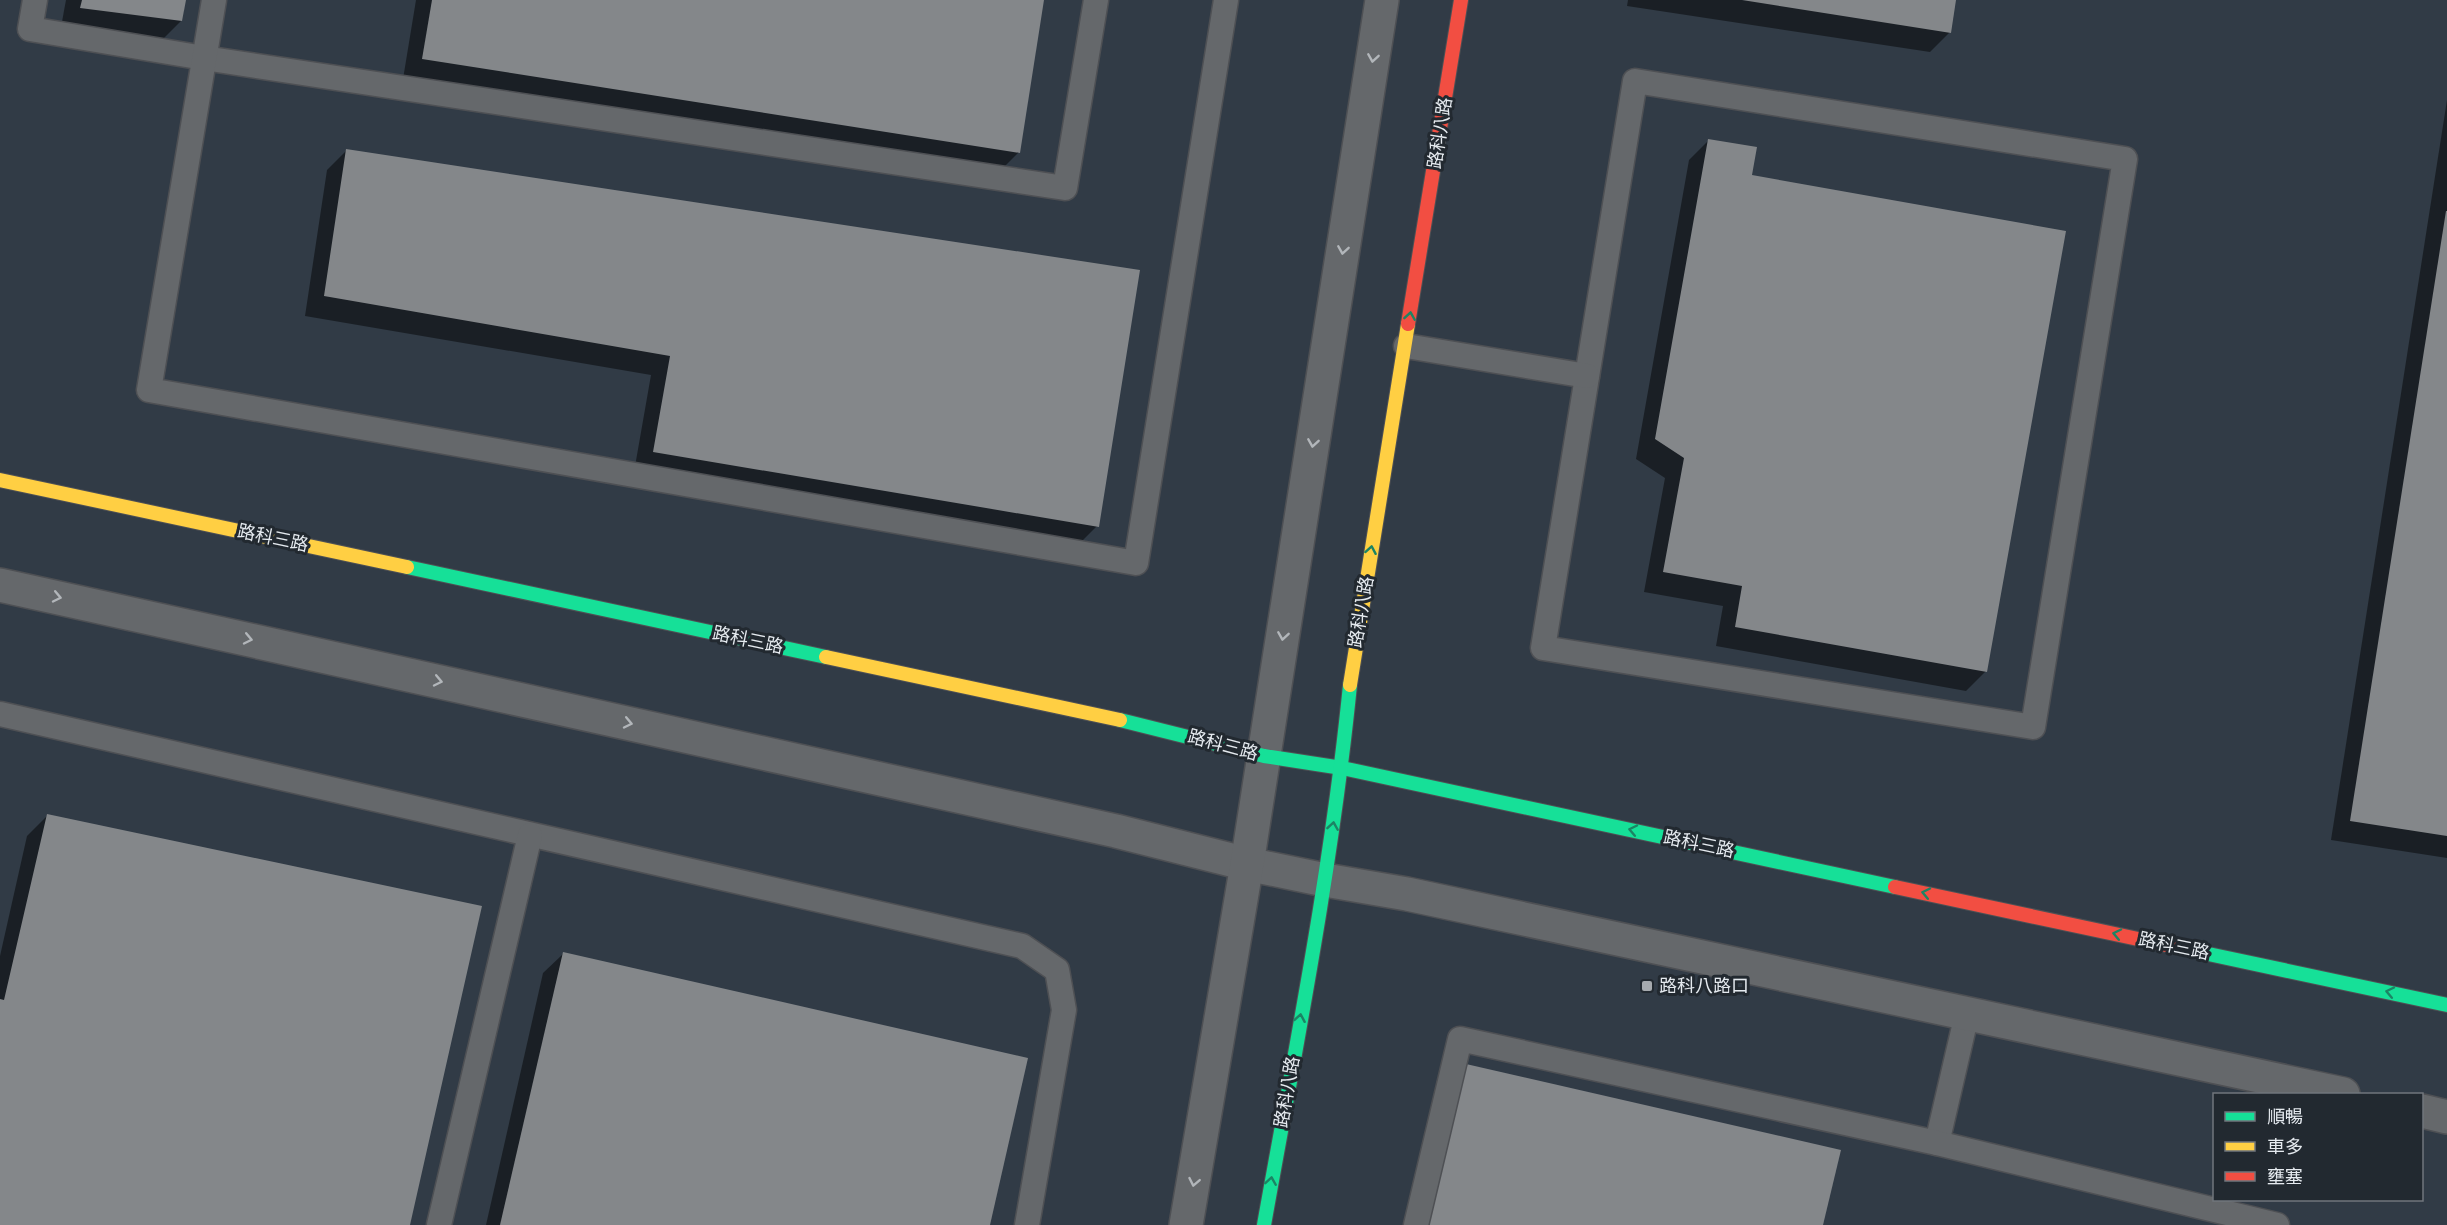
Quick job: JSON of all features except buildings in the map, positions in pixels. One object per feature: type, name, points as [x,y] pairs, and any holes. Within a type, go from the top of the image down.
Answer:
[{"type":"street","points":[[1186,1225],[1248,864],[1382,0]]},
{"type":"street","name":"路科八路","points":[[1264,1225],[1325,880],[1342,768],[1350,678],[1461,0]]},
{"type":"street","name":"路科三路","points":[[0,480],[1125,721],[1264,756],[1342,768],[2447,1005]]},
{"type":"street","points":[[0,585],[1116,831],[1248,864],[1407,894],[2334,1093]]},
{"type":"street","points":[[2423,1111],[2447,1117]]},
{"type":"lane","points":[[35,0],[30,29],[204,58],[1065,188],[1096,0]]},
{"type":"lane","points":[[214,0],[149,390],[1136,563],[1226,0]]},
{"type":"lane","points":[[1635,81],[2125,159],[2033,727],[1543,648],[1587,376],[1635,81]]},
{"type":"lane","points":[[1406,346],[1587,376]]},
{"type":"lane","points":[[0,714],[1022,946],[1057,970],[1064,1010],[1027,1225]]},
{"type":"lane","points":[[439,1225],[530,836]]},
{"type":"lane","points":[[1937,1143],[1967,1014]]},
{"type":"lane","points":[[1416,1225],[1460,1040],[1937,1143],[2277,1225]]},
{"type":"shaded area","points":[[0,0],[2447,0],[2447,1225],[0,1225]]},
{"type":"traffic: fast","points":[[407,567],[826,657]]},
{"type":"traffic: fast","points":[[1264,1225],[1323,888],[1350,685]]},
{"type":"traffic: fast","points":[[1120,720],[1264,756],[1342,768],[1895,887]]},
{"type":"traffic: fast","points":[[2199,952],[2447,1005]]},
{"type":"traffic: slow","points":[[1350,685],[1408,324]]},
{"type":"traffic: slow","points":[[0,480],[407,567]]},
{"type":"traffic: slow","points":[[826,657],[1120,720]]},
{"type":"traffic: jam","points":[[1408,324],[1461,0]]},
{"type":"traffic: jam","points":[[1895,887],[2199,952]]},
{"type":"place","name":"路科八路口","points":[[1647,986]]}]
